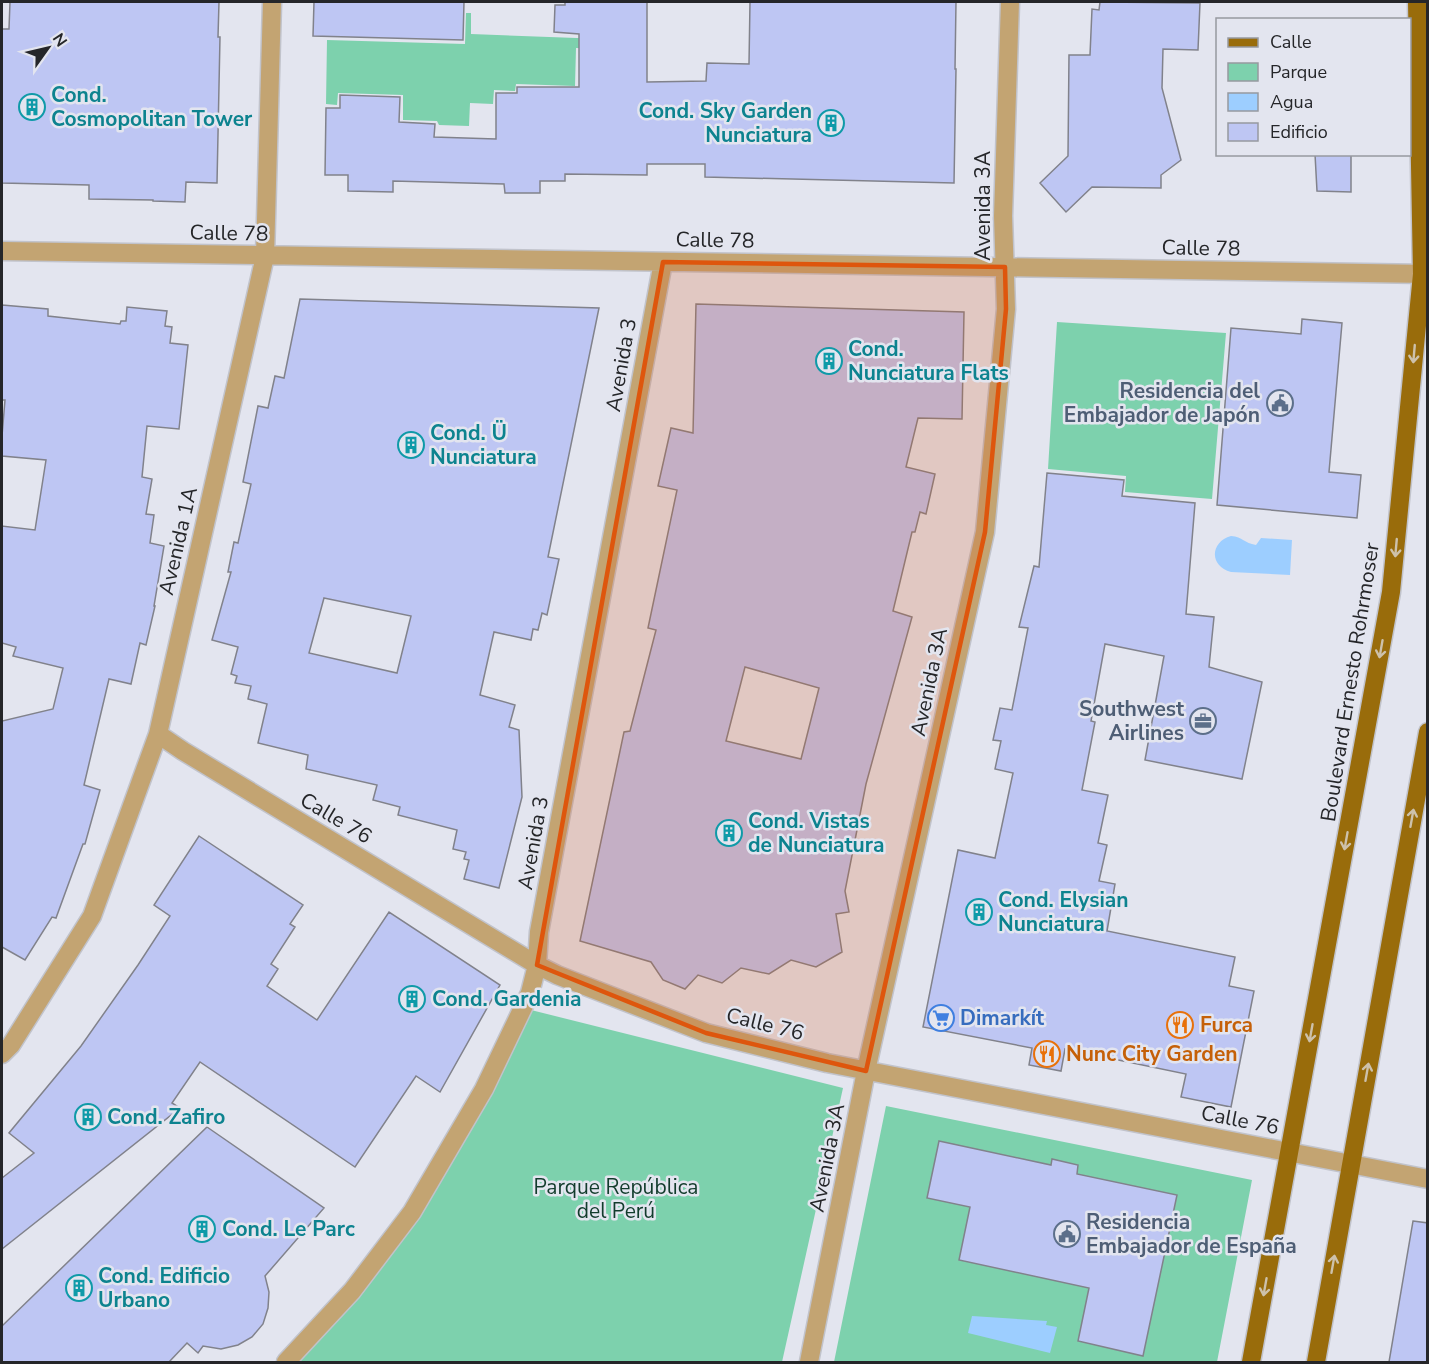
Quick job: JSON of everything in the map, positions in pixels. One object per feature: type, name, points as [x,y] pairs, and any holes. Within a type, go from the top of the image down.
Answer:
[{"type":"main road","name":"Boulevard Ernesto Rohrmoser","points":[[1251,1362],[1391,592],[1425,274],[1417,2]]},
{"type":"main road","points":[[1316,1362],[1428,732]]},
{"type":"street","name":"Avenida 1A","points":[[2,1054],[11,1044],[92,916],[158,734],[265,256],[272,2]]},
{"type":"street","name":"Avenida 3A","points":[[809,1362],[866,1071],[985,532],[1006,309],[1003,216],[1010,2]]},
{"type":"street","name":"Calle 78","points":[[2,251],[1425,274]]},
{"type":"street","name":"Avenida 3","points":[[285,1362],[352,1291],[412,1212],[484,1089],[530,993],[537,965],[539,932],[663,262]]},
{"type":"street","name":"Calle 76","points":[[158,734],[537,965],[557,975],[706,1033],[866,1071],[1428,1179]]},
{"type":"highlighted area","points":[[663,262],[1005,267],[1006,309],[985,532],[866,1071],[706,1033],[537,965]]},
{"type":"green space","points":[[466,13],[471,13],[471,34],[604,39],[604,49],[576,48],[575,86],[516,84],[515,91],[494,90],[493,104],[470,103],[469,126],[439,125],[437,121],[403,120],[403,95],[338,93],[337,105],[326,104],[327,40],[465,44]]},
{"type":"green space","points":[[1057,322],[1226,333],[1212,499],[1125,492],[1126,476],[1048,469]]},
{"type":"green space","name":"Parque República del Perú","points":[[531,1010],[843,1088],[782,1362],[295,1362],[363,1293],[422,1207]]},
{"type":"green space","points":[[886,1106],[1252,1180],[1217,1362],[834,1362]]},
{"type":"water","points":[[1231,536],[1256,545],[1261,538],[1292,540],[1290,575],[1231,572],[1224,569],[1216,560],[1216,548],[1224,539]]},
{"type":"water","points":[[972,1316],[1047,1321],[1046,1325],[1057,1327],[1050,1353],[968,1333]]},
{"type":"building","points":[[10,2],[219,2],[217,183],[186,182],[185,202],[89,199],[89,185],[2,183],[2,29],[9,29]]},
{"type":"building","points":[[314,2],[464,2],[463,40],[313,36]]},
{"type":"building","points":[[565,2],[647,2],[647,82],[706,81],[707,63],[749,64],[750,2],[956,2],[954,183],[705,177],[705,164],[647,164],[647,175],[565,174],[565,181],[540,181],[540,193],[505,193],[504,184],[393,181],[393,192],[348,191],[348,175],[325,175],[326,108],[340,108],[340,95],[400,97],[399,122],[435,124],[434,137],[496,139],[496,93],[517,93],[517,87],[579,87],[579,34],[554,32],[555,5],[565,5]]},
{"type":"building","points":[[1100,2],[1200,3],[1198,50],[1163,49],[1162,88],[1181,160],[1161,175],[1161,188],[1092,187],[1066,212],[1040,183],[1068,156],[1069,55],[1090,55],[1092,9],[1099,10]]},
{"type":"building","points":[[1315,156],[1351,156],[1351,192],[1317,191]]},
{"type":"building","points":[[300,299],[599,308],[548,557],[559,559],[547,615],[542,613],[538,630],[533,629],[531,640],[494,632],[480,695],[515,705],[509,727],[519,730],[522,797],[499,888],[464,879],[469,860],[464,859],[466,852],[453,849],[457,830],[398,815],[400,807],[373,800],[377,785],[306,769],[308,755],[258,743],[267,704],[248,699],[251,686],[235,683],[237,676],[231,674],[238,647],[212,640],[231,572],[228,572],[234,542],[238,543],[251,484],[243,482],[258,406],[268,408],[275,376],[284,378]],"holes":[[[324,598],[411,616],[397,673],[309,653]]]},
{"type":"building","points":[[696,304],[964,312],[962,419],[918,418],[906,467],[935,474],[926,514],[920,512],[915,532],[912,532],[893,611],[912,617],[866,784],[845,891],[849,912],[836,914],[842,952],[816,967],[791,960],[769,974],[741,968],[722,983],[698,975],[685,989],[663,980],[651,962],[580,941],[624,732],[630,731],[656,630],[648,628],[677,490],[658,486],[671,428],[693,433]],"holes":[[[745,667],[819,688],[801,759],[726,741]]]},
{"type":"building","points":[[2,305],[48,309],[48,316],[120,324],[121,321],[126,321],[127,307],[167,311],[165,326],[172,327],[170,343],[188,345],[179,429],[147,426],[142,477],[152,479],[146,514],[154,515],[150,543],[164,546],[155,606],[146,645],[140,643],[131,684],[109,679],[84,785],[100,790],[85,844],[83,844],[56,918],[52,917],[25,960],[2,947],[2,721],[53,709],[63,668],[13,656],[16,647],[2,643],[2,526],[35,530],[46,460],[2,456],[5,400],[2,400]]},
{"type":"building","name":"Residencia del Embajador de Japón","points":[[1302,319],[1342,323],[1329,472],[1361,475],[1357,518],[1217,505],[1231,328],[1301,334]]},
{"type":"building","points":[[1047,473],[1124,480],[1122,496],[1195,503],[1186,614],[1214,617],[1209,667],[1262,682],[1242,779],[1145,760],[1164,656],[1105,644],[1091,721],[1095,722],[1082,790],[1108,795],[1098,843],[1107,845],[1099,881],[1115,884],[1107,931],[1235,957],[1229,986],[1254,991],[1231,1107],[1181,1097],[1186,1074],[1065,1049],[1061,1071],[1029,1065],[1032,1048],[923,1027],[958,850],[995,858],[1013,773],[995,769],[1001,741],[993,740],[1000,708],[1012,710],[1028,628],[1019,627],[1034,566],[1039,567]]},
{"type":"building","points":[[199,836],[303,905],[290,924],[295,927],[271,964],[278,969],[267,986],[317,1020],[389,912],[500,985],[440,1092],[416,1076],[355,1167],[200,1062],[172,1103],[180,1108],[2,1249],[2,1178],[34,1153],[9,1133],[81,1046],[170,916],[154,905]]},
{"type":"building","name":"Cond. Le Parc","points":[[207,1127],[324,1208],[265,1276],[269,1292],[268,1308],[263,1324],[252,1337],[238,1345],[221,1349],[203,1346],[198,1353],[187,1343],[169,1362],[2,1362],[2,1326]]},
{"type":"building","name":"Residencia Embajador de España","points":[[939,1141],[1051,1165],[1052,1159],[1078,1165],[1077,1174],[1177,1195],[1143,1356],[1078,1341],[1089,1288],[959,1260],[970,1207],[927,1198]]},
{"type":"building","points":[[1413,1221],[1428,1223],[1428,1362],[1389,1362]]},
{"type":"place","name":"Cond. Cosmopolitan Tower","points":[[32,107]]},
{"type":"place","name":"Cond. Sky Garden Nunciatura","points":[[831,123]]},
{"type":"place","name":"Cond. Nunciatura Flats","points":[[829,361]]},
{"type":"place","name":"Residencia del Embajador de Japón","points":[[1280,403]]},
{"type":"place","name":"Cond. Ü Nunciatura","points":[[411,445]]},
{"type":"place","name":"Southwest Airlines","points":[[1203,721]]},
{"type":"place","name":"Cond. Vistas de Nunciatura","points":[[729,833]]},
{"type":"place","name":"Cond. Elysian Nunciatura","points":[[979,912]]},
{"type":"place","name":"Cond. Gardenia","points":[[412,999]]},
{"type":"place","name":"Dimarkít","points":[[941,1018]]},
{"type":"place","name":"Furca","points":[[1180,1025]]},
{"type":"place","name":"Nunc City Garden","points":[[1047,1054]]},
{"type":"place","name":"Cond. Zafiro","points":[[88,1117]]},
{"type":"place","name":"Cond. Le Parc","points":[[202,1229]]},
{"type":"place","name":"Residencia Embajador de España","points":[[1067,1234]]},
{"type":"place","name":"Cond. Edificio Urbano","points":[[79,1288]]}]
